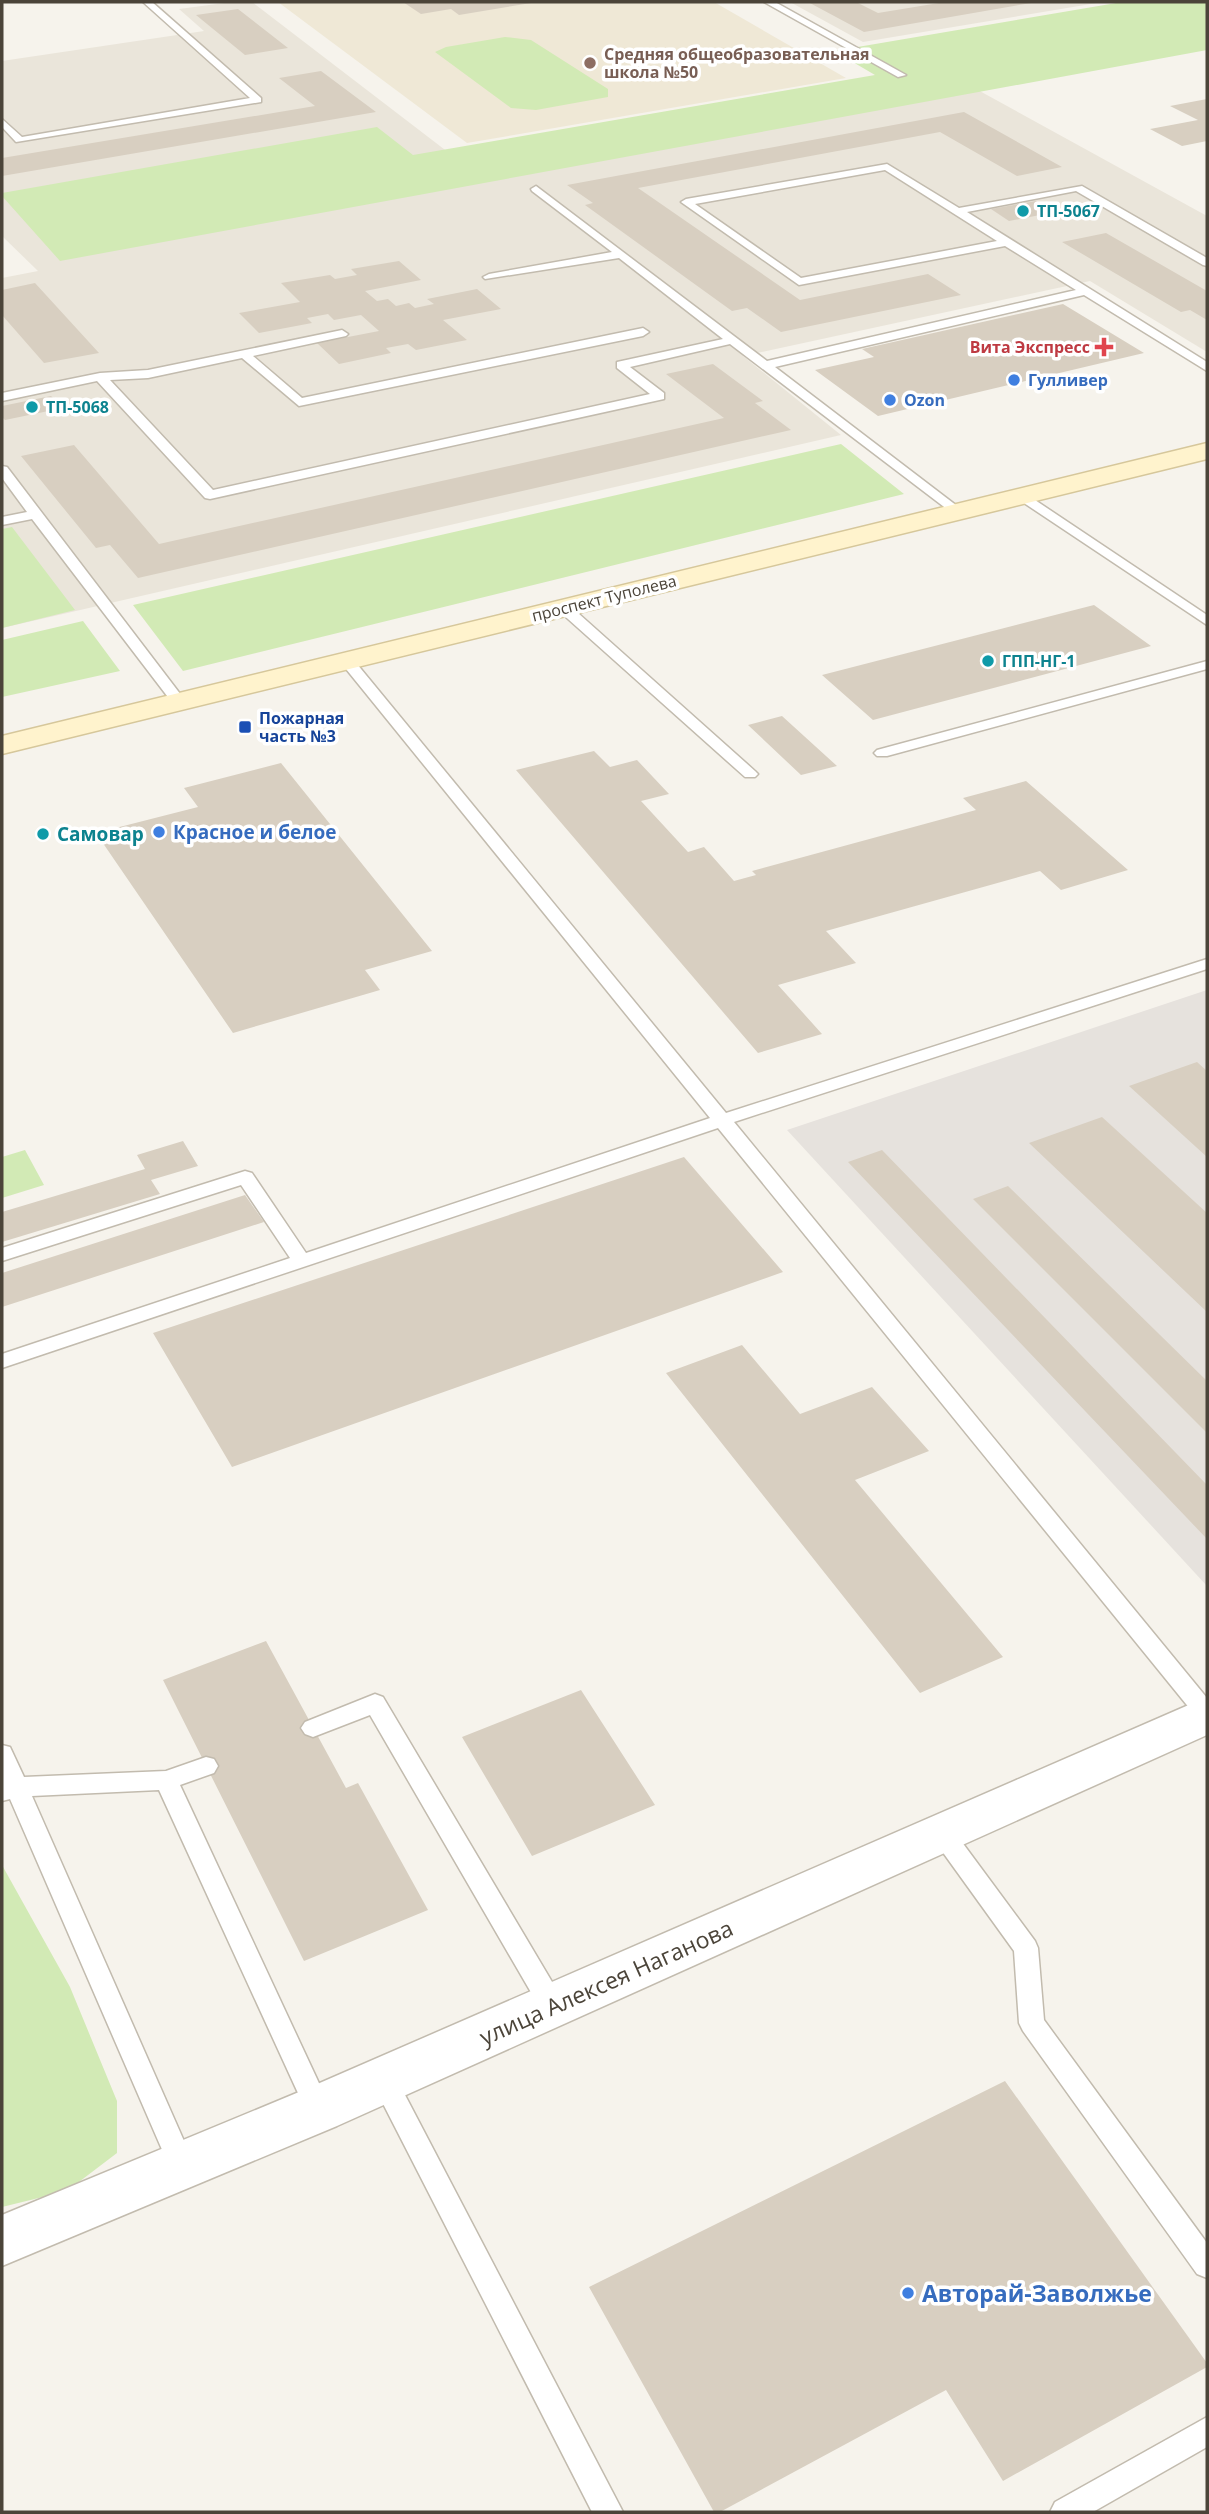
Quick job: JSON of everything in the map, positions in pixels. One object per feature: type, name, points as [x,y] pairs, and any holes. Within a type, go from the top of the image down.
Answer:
[{"type":"main road","name":"проспект Туполева","points":[[2,745],[1207,451]]},
{"type":"street","name":"улица Алексея Наганова","points":[[2,2241],[318,2109],[1207,1714]]},
{"type":"lane","points":[[2,122],[20,140],[258,100],[147,2]]},
{"type":"lane","points":[[769,2],[901,75]]},
{"type":"lane","points":[[1007,242],[799,282],[686,202],[887,167],[958,211],[1207,367]]},
{"type":"lane","points":[[958,211],[1078,188],[1207,263]]},
{"type":"lane","points":[[536,189],[956,512]]},
{"type":"lane","points":[[489,277],[622,254]]},
{"type":"lane","points":[[766,365],[1086,291]]},
{"type":"lane","points":[[245,355],[299,402],[643,332]]},
{"type":"lane","points":[[2,397],[100,377],[148,374],[342,334]]},
{"type":"lane","points":[[100,377],[210,495],[660,396],[621,365],[733,340]]},
{"type":"lane","points":[[2,470],[179,702]]},
{"type":"lane","points":[[1023,496],[1207,621]]},
{"type":"lane","points":[[2,521],[35,513]]},
{"type":"lane","points":[[564,608],[750,774]]},
{"type":"lane","points":[[348,660],[1207,1714]]},
{"type":"lane","points":[[882,753],[1207,665]]},
{"type":"lane","points":[[2,1361],[723,1120],[1207,964]]},
{"type":"lane","points":[[2,1255],[245,1177],[302,1261]]},
{"type":"lane","points":[[313,1728],[375,1703],[552,2005]]},
{"type":"lane","points":[[2,1754],[9,1790],[182,2167]]},
{"type":"lane","points":[[9,1790],[166,1780],[206,1766]]},
{"type":"lane","points":[[166,1780],[318,2109]]},
{"type":"lane","points":[[942,1833],[1026,1948],[1032,2023],[1207,2265]]},
{"type":"lane","points":[[384,2080],[608,2512]]},
{"type":"lane","points":[[1065,2512],[1207,2431]]},
{"type":"shaded area","points":[[252,2],[453,156],[945,72],[1207,216],[1207,352],[1090,281],[743,356],[841,435],[2,628],[2,278],[38,271],[2,236],[2,61],[204,31],[179,9]]},
{"type":"shaded area","name":"Средняя общеобразовательная школа №50","points":[[278,2],[714,2],[846,78],[467,143]]},
{"type":"shaded area","points":[[790,2],[1103,2],[863,42]]},
{"type":"shaded area","points":[[1207,990],[1207,1586],[787,1130]]},
{"type":"green space","points":[[1122,2],[1207,2],[1207,50],[60,261],[2,196],[2,193],[377,127],[413,155],[875,75],[834,51]]},
{"type":"green space","points":[[505,37],[531,40],[608,89],[608,97],[536,110],[511,108],[435,52],[446,47]]},
{"type":"green space","points":[[841,444],[904,494],[183,671],[133,605]]},
{"type":"green space","points":[[12,527],[75,610],[2,628],[2,529]]},
{"type":"green space","points":[[83,621],[120,671],[2,697],[2,640]]},
{"type":"green space","points":[[25,1150],[44,1185],[2,1198],[2,1157]]},
{"type":"green space","points":[[2,1865],[70,1987],[117,2101],[117,2153],[67,2191],[2,2207]]},
{"type":"building","points":[[403,2],[531,3],[459,15],[451,9],[421,14]]},
{"type":"building","points":[[808,2],[856,2],[878,13],[945,2],[1031,3],[864,32]]},
{"type":"building","points":[[238,9],[288,48],[245,55],[196,15]]},
{"type":"building","points":[[321,71],[376,112],[2,176],[2,158],[315,106],[279,78]]},
{"type":"building","points":[[1207,99],[1207,141],[1182,146],[1150,129],[1198,120],[1170,106]]},
{"type":"building","points":[[964,112],[1062,167],[1017,176],[940,132],[638,188],[800,300],[928,274],[961,295],[781,332],[747,308],[732,311],[585,205],[593,203],[567,185]]},
{"type":"building","name":"ТП-5067","points":[[1036,201],[1055,212],[1009,221],[991,209]]},
{"type":"building","points":[[1106,233],[1207,291],[1207,320],[1190,310],[1181,312],[1062,242]]},
{"type":"building","points":[[399,261],[421,280],[365,291],[377,301],[388,299],[396,306],[409,303],[415,308],[434,304],[427,299],[477,289],[501,309],[443,320],[467,340],[416,350],[408,344],[386,348],[391,353],[339,364],[317,343],[379,331],[361,315],[334,320],[328,314],[307,318],[312,323],[259,333],[239,313],[300,302],[281,283],[330,275],[335,279],[357,275],[351,269]]},
{"type":"building","points":[[35,283],[99,353],[44,363],[2,315],[2,290]]},
{"type":"building","points":[[1063,304],[1144,353],[878,416],[815,370],[874,357],[862,349]]},
{"type":"building","points":[[713,364],[763,401],[755,403],[791,430],[138,578],[110,545],[96,548],[21,456],[74,445],[159,544],[724,418],[666,374]]},
{"type":"building","name":"ТП-5068","points":[[51,396],[63,408],[5,420],[2,417],[2,406]]},
{"type":"building","name":"ГПП-НГ-1","points":[[1094,605],[1151,646],[873,720],[822,675]]},
{"type":"building","points":[[782,716],[837,766],[801,775],[748,725]]},
{"type":"building","points":[[594,751],[610,767],[637,760],[669,794],[641,801],[688,852],[704,847],[734,881],[756,875],[752,871],[976,810],[963,798],[1026,781],[1128,870],[1061,890],[1040,871],[826,931],[856,963],[778,985],[822,1034],[758,1053],[516,770]]},
{"type":"building","points":[[281,763],[432,951],[365,970],[380,990],[233,1033],[96,833],[198,807],[184,788]]},
{"type":"building","points":[[1197,1062],[1207,1071],[1207,1157],[1129,1086]]},
{"type":"building","points":[[1102,1117],[1207,1213],[1207,1312],[1029,1143]]},
{"type":"building","points":[[183,1141],[198,1166],[151,1180],[160,1194],[2,1242],[2,1212],[145,1169],[137,1155]]},
{"type":"building","points":[[882,1150],[1207,1485],[1207,1539],[848,1162]]},
{"type":"building","points":[[684,1157],[783,1272],[232,1467],[153,1333]]},
{"type":"building","points":[[1008,1186],[1207,1381],[1207,1433],[973,1199]]},
{"type":"building","points":[[245,1195],[264,1222],[2,1307],[2,1273]]},
{"type":"building","points":[[742,1345],[800,1414],[872,1387],[929,1451],[855,1480],[1003,1657],[920,1693],[666,1373]]},
{"type":"building","points":[[266,1641],[346,1788],[358,1783],[428,1910],[304,1961],[163,1680]]},
{"type":"building","points":[[581,1690],[655,1805],[532,1856],[462,1737]]},
{"type":"building","points":[[1005,2081],[1207,2363],[1207,2367],[1003,2481],[946,2390],[720,2512],[714,2512],[589,2287]]},
{"type":"place","name":"Средняя общеобразовательная школа №50","points":[[590,63]]},
{"type":"place","name":"ТП-5067","points":[[1023,211]]},
{"type":"place","name":"Вита Экспресс","points":[[1104,347]]},
{"type":"place","name":"Гулливер","points":[[1014,380]]},
{"type":"place","name":"Ozon","points":[[890,400]]},
{"type":"place","name":"ТП-5068","points":[[32,407]]},
{"type":"place","name":"ГПП-НГ-1","points":[[988,661]]},
{"type":"place","name":"Пожарная часть №3","points":[[245,727]]},
{"type":"place","name":"Красное и белое","points":[[159,832]]},
{"type":"place","name":"Самовар","points":[[43,834]]},
{"type":"place","name":"Авторай-Заволжье","points":[[908,2293]]}]
